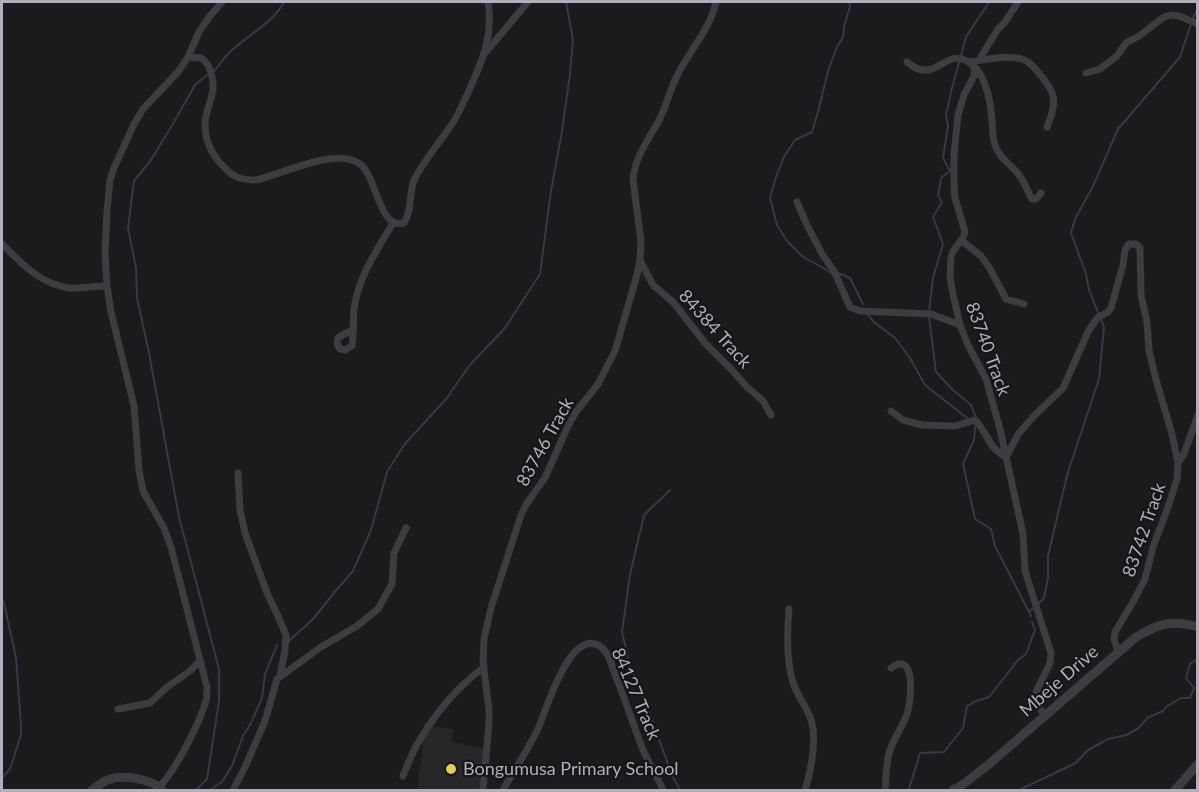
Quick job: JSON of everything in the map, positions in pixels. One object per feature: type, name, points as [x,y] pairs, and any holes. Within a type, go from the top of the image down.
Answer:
[{"type":"street","points":[[92,790],[118,777],[139,780],[160,789],[174,768],[206,701],[207,687],[171,547],[164,528],[143,491],[134,406],[111,312],[105,253],[110,180],[134,124],[142,109],[171,81],[188,57],[199,32],[222,2]]},
{"type":"street","points":[[188,57],[201,58],[208,65],[214,89],[206,122],[208,145],[213,155],[231,174],[238,178],[256,180],[319,160],[351,159],[365,168],[384,211],[393,223],[400,224],[406,221],[411,189],[416,176],[454,122],[484,54],[490,19],[488,2]]},
{"type":"street","points":[[484,54],[528,2]]},
{"type":"street","name":"83746 Track","points":[[483,790],[489,723],[483,652],[487,626],[521,515],[544,478],[568,426],[597,384],[615,351],[640,260],[634,170],[658,122],[673,84],[686,59],[704,33],[716,2]]},
{"type":"street","name":"83740 Track","points":[[1018,2],[974,63],[974,76],[959,108],[954,189],[964,232],[953,251],[950,265],[953,294],[960,325],[986,379],[1000,429],[1023,534],[1025,571],[1051,653],[1050,663],[1036,692],[1038,705],[1044,715]]},
{"type":"street","points":[[1086,73],[1100,69],[1117,56],[1126,43],[1164,17],[1179,16],[1197,24]]},
{"type":"street","points":[[907,62],[916,69],[925,70],[957,57],[974,63],[1000,57],[1029,62],[1049,84],[1053,95],[1054,108],[1047,127]]},
{"type":"street","points":[[974,63],[986,89],[997,151],[1021,177],[1032,199],[1036,199],[1041,193]]},
{"type":"street","points":[[797,202],[822,254],[834,271],[849,307],[860,310],[932,314],[960,325]]},
{"type":"street","points":[[353,330],[355,305],[362,279],[368,264],[393,223]]},
{"type":"street","points":[[961,240],[985,261],[1006,299],[1024,304]]},
{"type":"street","points":[[891,411],[903,420],[922,424],[955,426],[975,420],[996,451],[1006,457],[1019,433],[1063,388],[1088,332],[1097,318],[1111,308],[1126,247],[1132,243],[1139,245],[1140,248],[1140,294],[1147,323],[1149,350],[1178,463]]},
{"type":"street","points":[[2,244],[39,278],[55,285],[70,288],[107,286]]},
{"type":"street","name":"84384 Track","points":[[640,260],[653,285],[673,302],[705,343],[763,401],[771,415]]},
{"type":"street","name":"83742 Track","points":[[1118,652],[1114,639],[1115,633],[1145,579],[1153,547],[1177,479],[1178,463],[1184,454],[1197,415]]},
{"type":"street","points":[[233,790],[265,721],[275,685],[280,676],[286,636],[245,533],[240,510],[238,473]]},
{"type":"street","points":[[280,676],[321,647],[357,626],[378,609],[391,589],[394,553],[406,528]]},
{"type":"street","points":[[789,609],[787,639],[791,676],[794,687],[810,714],[813,730],[805,790]]},
{"type":"street","name":"Mbeje Drive","points":[[953,790],[981,770],[1135,638],[1162,624],[1178,623],[1197,627]]},
{"type":"street","name":"84127 Track","points":[[503,790],[537,730],[564,666],[581,647],[592,644],[600,646],[609,658],[642,748],[663,790]]},
{"type":"street","points":[[118,709],[150,703],[166,687],[190,671],[200,661]]},
{"type":"street","points":[[885,790],[889,755],[895,736],[909,708],[910,674],[905,666],[899,664],[891,668]]},
{"type":"street","points":[[403,776],[419,739],[467,680],[484,667]]},
{"type":"street","points":[[1175,790],[1197,764]]},
{"type":"shaded area","name":"Bongumusa Primary School","points":[[432,726],[453,729],[452,742],[485,748],[479,790],[417,790],[424,737]]},
{"type":"waterway","points":[[214,71],[229,53],[266,23],[284,2]]},
{"type":"waterway","points":[[288,642],[313,619],[353,571],[371,530],[387,472],[404,445],[447,398],[469,366],[505,328],[540,274],[570,74],[573,39],[566,2]]},
{"type":"waterway","points":[[832,273],[802,256],[787,241],[777,225],[770,198],[784,157],[795,140],[812,132],[828,71],[843,37],[850,7],[849,2]]},
{"type":"waterway","points":[[929,312],[933,278],[943,244],[933,217],[942,202],[938,196],[941,178],[950,171],[943,158],[948,126],[946,115],[966,37],[989,2]]},
{"type":"waterway","points":[[1193,18],[1198,8]]},
{"type":"waterway","points":[[1029,612],[1044,598],[1048,578],[1048,556],[1068,472],[1099,379],[1104,327],[1089,290],[1086,274],[1071,233],[1075,219],[1093,186],[1118,129],[1180,57],[1191,24]]},
{"type":"waterway","points":[[196,790],[207,779],[219,701],[219,669],[179,517],[137,298],[136,268],[128,228],[134,181],[151,160],[195,85],[207,75]]},
{"type":"waterway","points":[[838,273],[850,278],[863,304]]},
{"type":"waterway","points":[[867,314],[895,338],[910,358],[925,385],[967,418]]},
{"type":"waterway","points":[[929,317],[936,372],[971,405],[976,418]]},
{"type":"waterway","points":[[977,423],[974,440],[963,464],[975,519],[991,529],[995,546],[1031,616]]},
{"type":"waterway","points":[[670,490],[644,515],[630,575],[622,632],[630,666],[672,775],[680,790]]},
{"type":"waterway","points":[[2,600],[16,658],[21,725],[21,735],[10,769],[2,778]]},
{"type":"waterway","points":[[909,789],[920,753],[944,752],[963,728],[967,706],[989,697],[1018,660],[1026,654],[1035,630],[1032,622]]},
{"type":"waterway","points":[[210,790],[222,782],[232,766],[243,736],[262,698],[265,674],[277,645]]},
{"type":"waterway","points":[[1019,790],[1076,763],[1088,750],[1108,739],[1126,735],[1139,728],[1147,718],[1163,711],[1181,698],[1190,698],[1194,688],[1186,678],[1190,664],[1198,659]]},
{"type":"place","name":"Bongumusa Primary School","points":[[451,769]]}]
